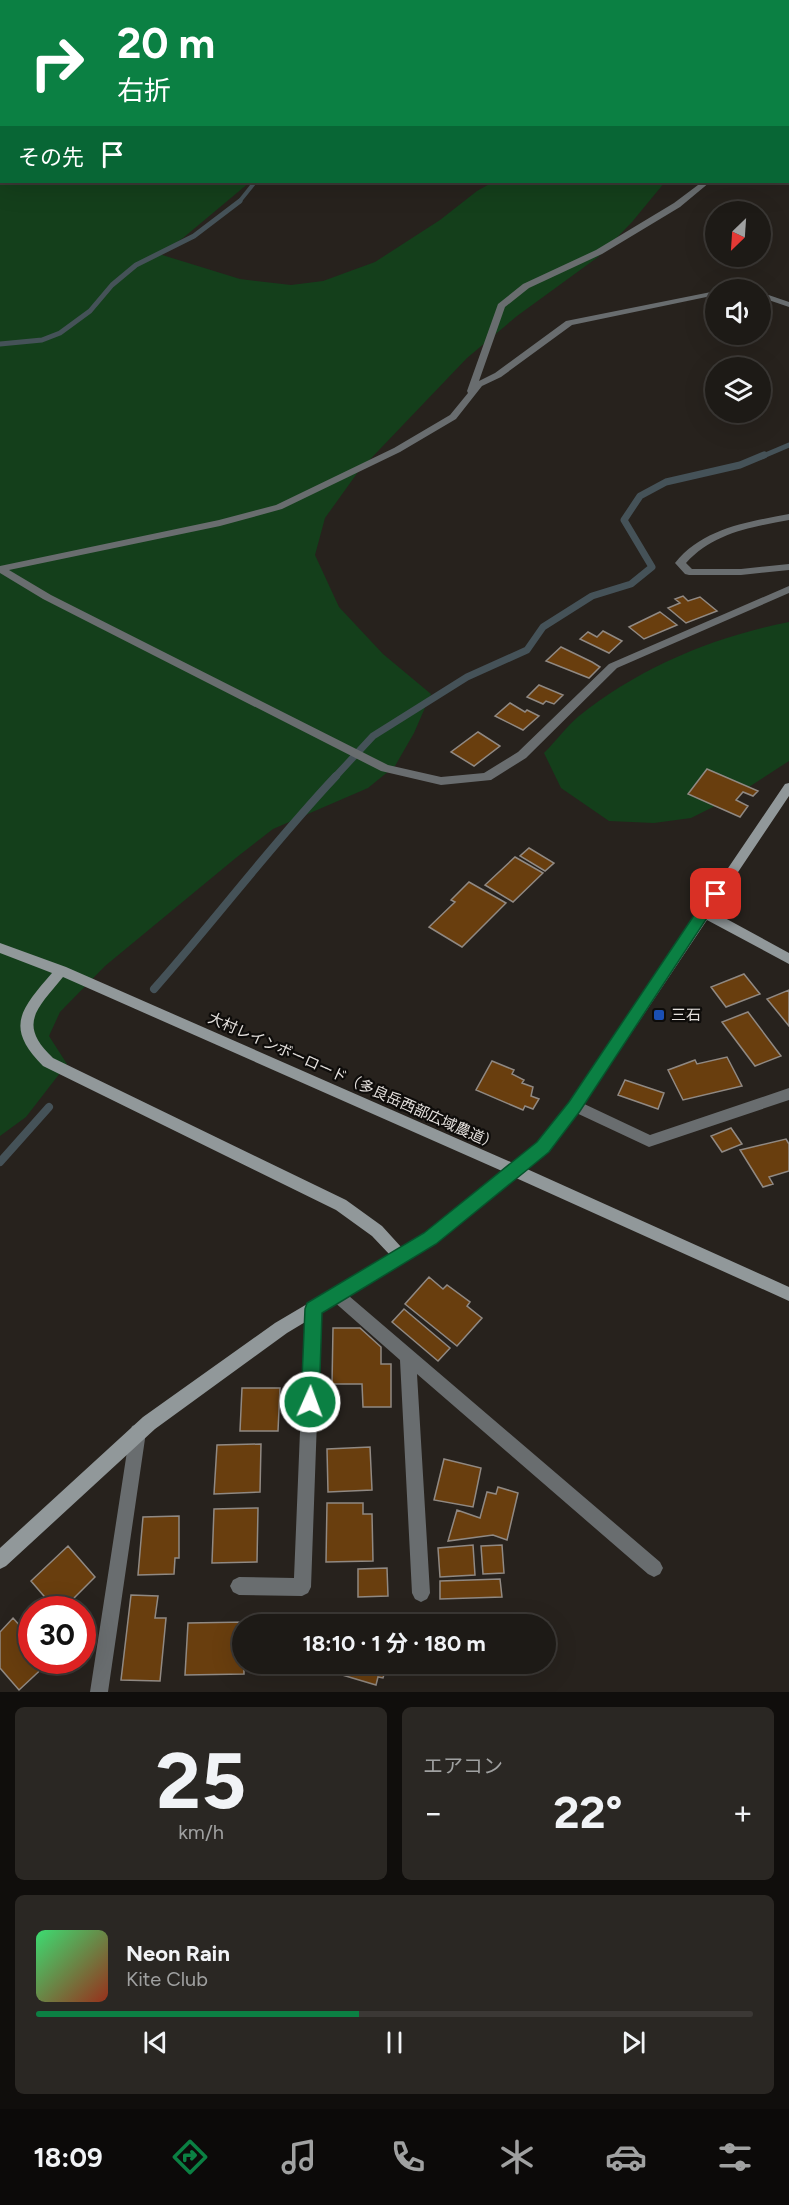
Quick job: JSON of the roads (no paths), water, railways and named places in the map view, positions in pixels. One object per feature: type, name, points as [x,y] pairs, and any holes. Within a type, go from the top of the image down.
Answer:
[{"type":"street","points":[[468,398],[501,306],[526,286],[599,252],[628,235],[677,205],[705,183]]},
{"type":"street","points":[[0,569],[220,523],[279,507],[397,450],[453,417],[479,384],[498,375],[534,351],[569,323],[705,294]]},
{"type":"street","points":[[771,298],[789,305]]},
{"type":"street","points":[[789,517],[737,528],[703,541],[688,551],[680,563],[689,572],[741,572],[789,567]]},
{"type":"street","points":[[0,569],[48,597],[385,768],[441,781],[487,777],[522,755],[613,666],[789,589]]},
{"type":"street","points":[[0,1560],[138,1432],[281,1328],[430,1239],[543,1147],[574,1106],[789,787]]},
{"type":"street","points":[[703,912],[789,959]]},
{"type":"street","name":"大村レインボーロード（多良岳西部広域農道）","points":[[0,948],[61,971],[653,1231],[789,1294]]},
{"type":"street","points":[[61,971],[29,1009],[25,1025],[31,1048],[48,1062],[341,1206],[377,1232],[401,1257]]},
{"type":"street","points":[[574,1106],[649,1141],[789,1094]]},
{"type":"street","points":[[337,1295],[654,1568]]},
{"type":"street","points":[[239,1586],[302,1587],[314,1309]]},
{"type":"street","points":[[408,1356],[421,1593]]},
{"type":"street","points":[[99,1692],[138,1432]]},
{"type":"waterway","points":[[239,201],[254,183]]},
{"type":"waterway","points":[[0,344],[42,340],[60,333],[90,311],[112,285],[136,265],[194,236],[239,201]]},
{"type":"waterway","points":[[761,457],[789,445]]},
{"type":"waterway","points":[[335,777],[373,736],[467,677],[527,650],[543,627],[592,596],[631,584],[652,567],[624,520],[640,496],[666,482],[740,465],[764,455]]},
{"type":"waterway","points":[[154,989],[289,828],[336,776]]},
{"type":"waterway","points":[[0,1162],[49,1107]]},
{"type":"place","name":"三石","points":[[659,1015]]}]
